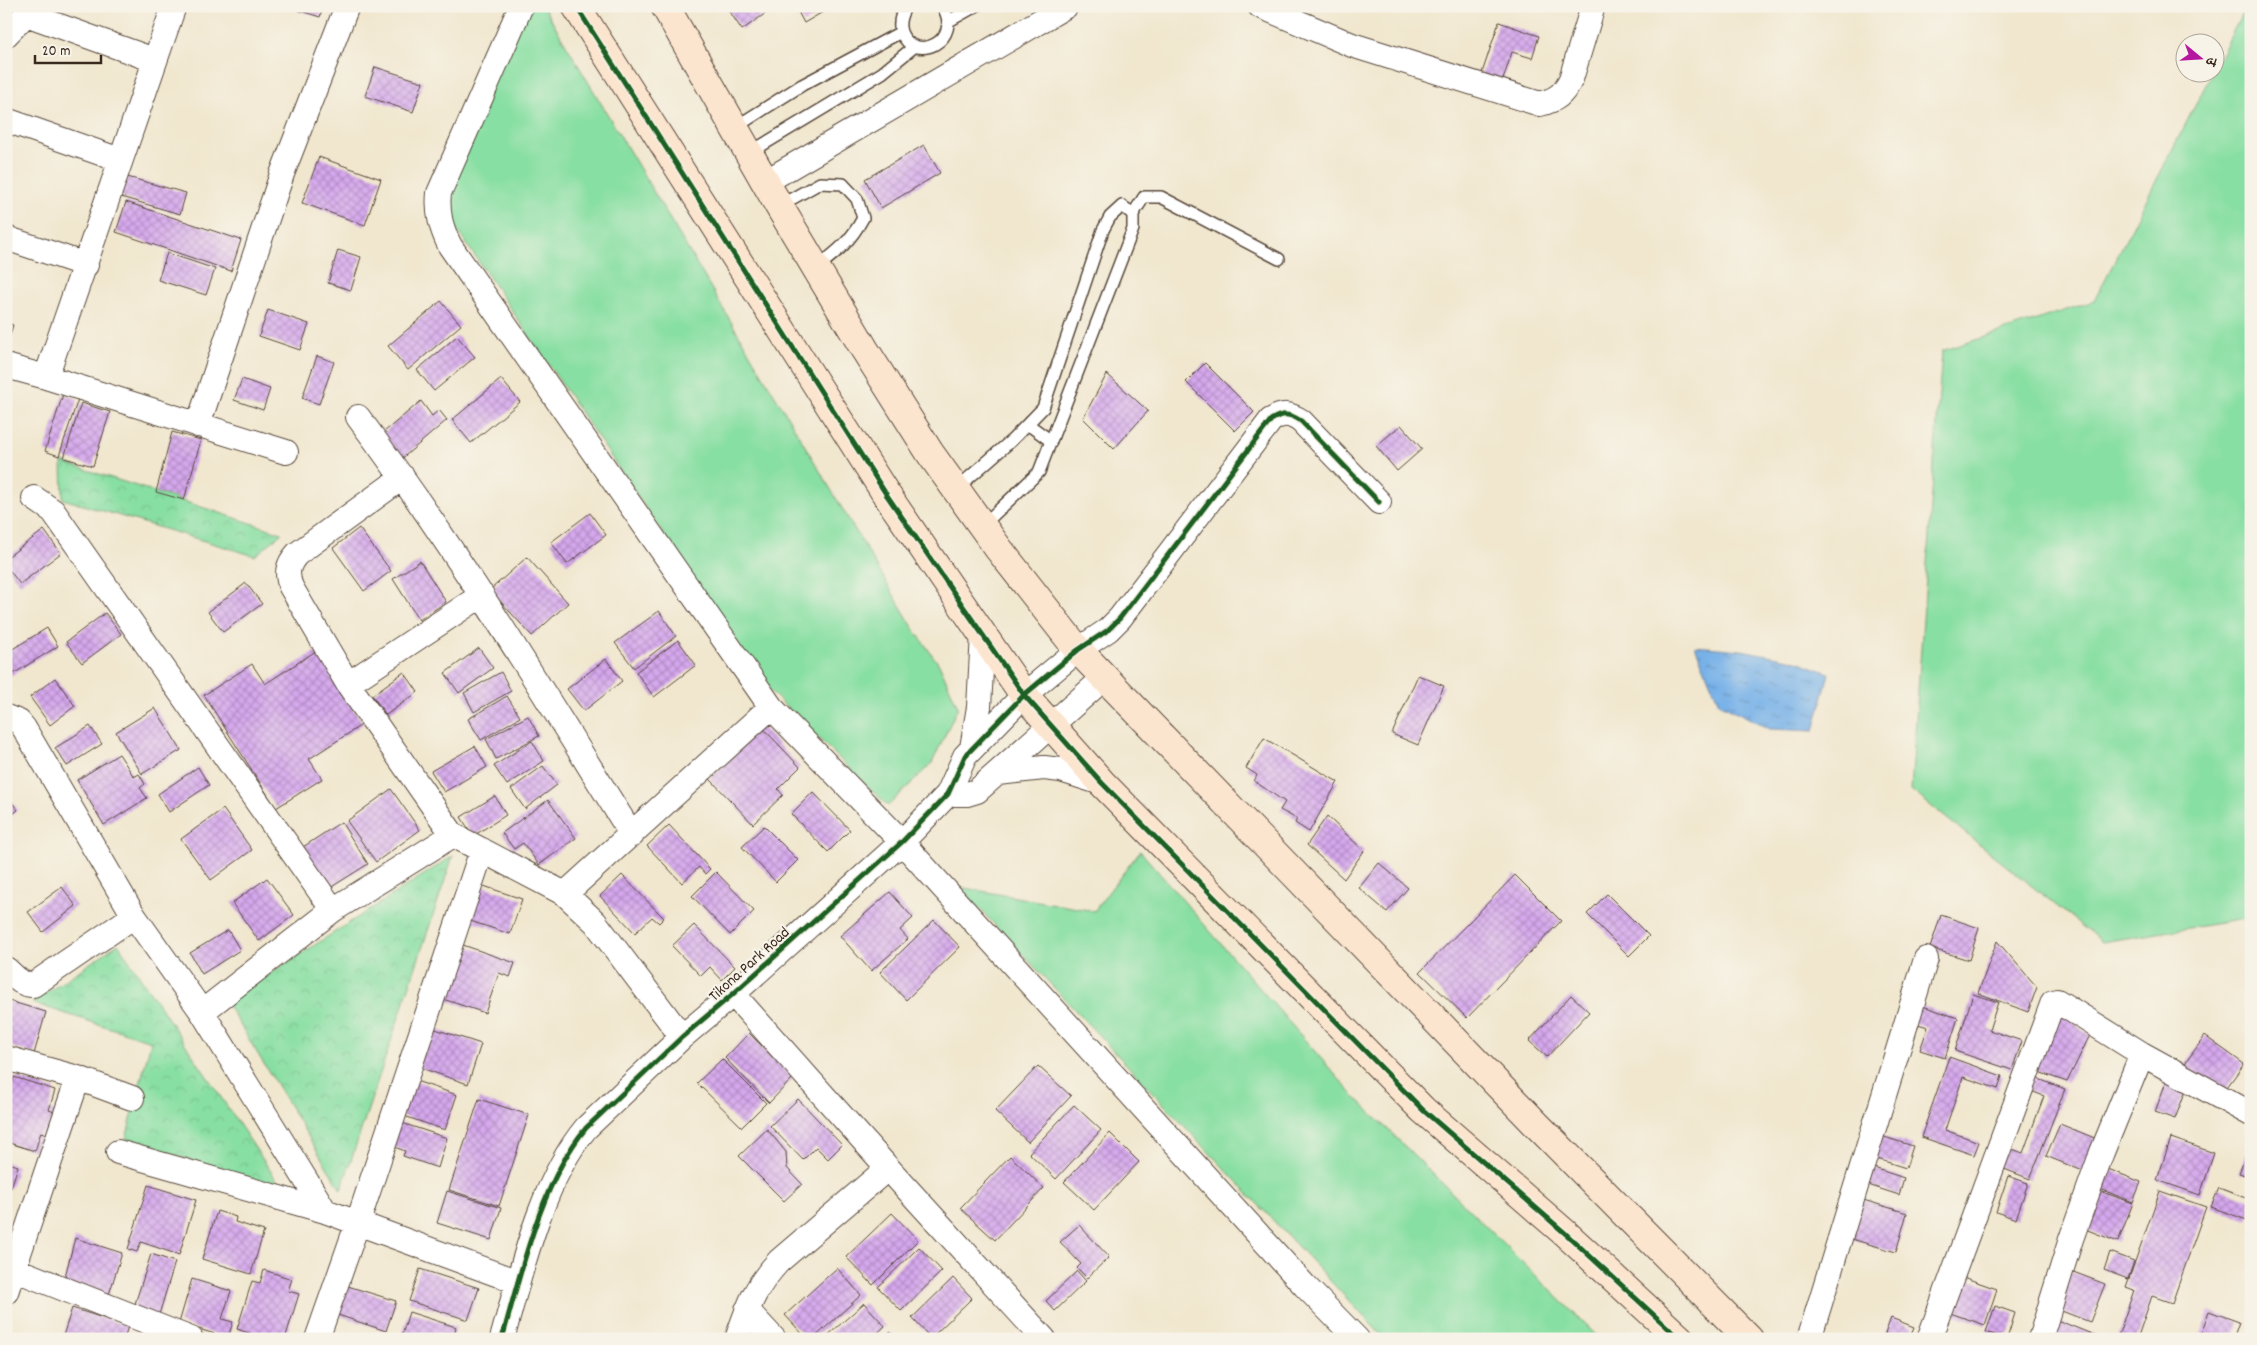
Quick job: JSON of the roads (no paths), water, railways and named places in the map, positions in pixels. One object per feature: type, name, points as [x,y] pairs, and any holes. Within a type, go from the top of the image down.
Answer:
[{"type":"street","points":[[46,377],[174,6]]},
{"type":"street","points":[[198,425],[282,174],[347,6]]},
{"type":"street","points":[[521,6],[439,193],[438,209],[442,228],[450,246],[771,707],[902,842],[1305,1286],[1357,1339]]},
{"type":"street","points":[[576,6],[886,494],[1024,695],[1049,726],[1102,783],[1423,1110],[1566,1234],[1680,1339]]},
{"type":"street","points":[[665,6],[779,206],[870,358],[930,453],[982,526],[1078,650],[1103,679],[1536,1124],[1749,1339]]},
{"type":"street","points":[[765,182],[1066,6]]},
{"type":"street","points":[[1260,6],[1352,46],[1540,104],[1558,98],[1566,90],[1571,80],[1593,6]]},
{"type":"street","points":[[6,35],[30,10],[154,60]]},
{"type":"street","points":[[6,120],[120,160]]},
{"type":"street","points":[[6,238],[86,265]]},
{"type":"street","points":[[6,366],[286,452]]},
{"type":"street","name":"Tikona Park Road","points":[[502,1339],[518,1282],[548,1192],[575,1142],[586,1128],[682,1037],[733,994],[902,842],[948,794],[961,763],[972,748],[1024,695],[1078,650],[1108,630],[1126,611],[1271,420],[1281,414],[1292,414],[1379,502]]},
{"type":"street","points":[[358,418],[403,477],[482,595],[632,835]]},
{"type":"street","points":[[403,477],[297,554],[288,567],[287,576],[291,587],[348,684],[453,835],[565,894],[595,922],[682,1037]]},
{"type":"street","points":[[34,498],[53,511],[333,910]]},
{"type":"street","points":[[348,684],[482,595]]},
{"type":"street","name":"Tikona Park Road","points":[[972,748],[979,707],[983,634]]},
{"type":"street","points":[[948,794],[967,794],[977,791],[1103,679]]},
{"type":"street","points":[[565,894],[771,707]]},
{"type":"street","points":[[6,717],[19,722],[24,728],[134,916],[202,1012],[326,1211]]},
{"type":"street","points":[[998,773],[1044,768],[1061,770],[1102,783]]},
{"type":"street","points":[[202,1012],[333,910],[453,835]]},
{"type":"street","points":[[317,1339],[482,850]]},
{"type":"street","points":[[6,969],[18,981],[26,985],[33,985],[134,916]]},
{"type":"street","points":[[1809,1339],[1926,960]]},
{"type":"street","points":[[733,994],[1044,1339]]},
{"type":"street","points":[[1929,1339],[2051,1003],[2057,1001],[2142,1054],[2251,1114]]},
{"type":"street","points":[[2040,1339],[2070,1240],[2102,1152],[2142,1054]]},
{"type":"street","points":[[6,1058],[78,1078],[132,1098]]},
{"type":"street","points":[[6,1292],[10,1267],[78,1078]]},
{"type":"street","points":[[118,1152],[326,1211],[518,1282]]},
{"type":"street","points":[[737,1339],[756,1289],[779,1261],[888,1168]]},
{"type":"street","points":[[10,1267],[159,1333],[191,1339]]},
{"type":"street","points":[[747,1310],[774,1339]]},
{"type":"lane","points":[[906,6],[900,20],[901,32],[908,42],[916,46],[932,46],[945,36],[949,20],[942,6]]},
{"type":"lane","points":[[949,20],[976,6]]},
{"type":"lane","points":[[734,128],[802,85],[901,32]]},
{"type":"lane","points":[[749,153],[882,73],[916,46]]},
{"type":"lane","points":[[779,206],[820,183],[843,184],[857,199],[863,218],[853,237],[843,248],[816,268]]},
{"type":"lane","points":[[982,526],[1039,472],[1133,229],[1133,214],[1144,197],[1161,198],[1280,259]]},
{"type":"lane","points":[[956,489],[1029,425],[1043,408],[1110,217],[1122,206],[1133,214]]},
{"type":"lane","points":[[1029,425],[1051,441]]},
{"type":"water","points":[[1695,646],[1741,650],[1794,660],[1829,673],[1814,731],[1770,729],[1719,703]]}]
